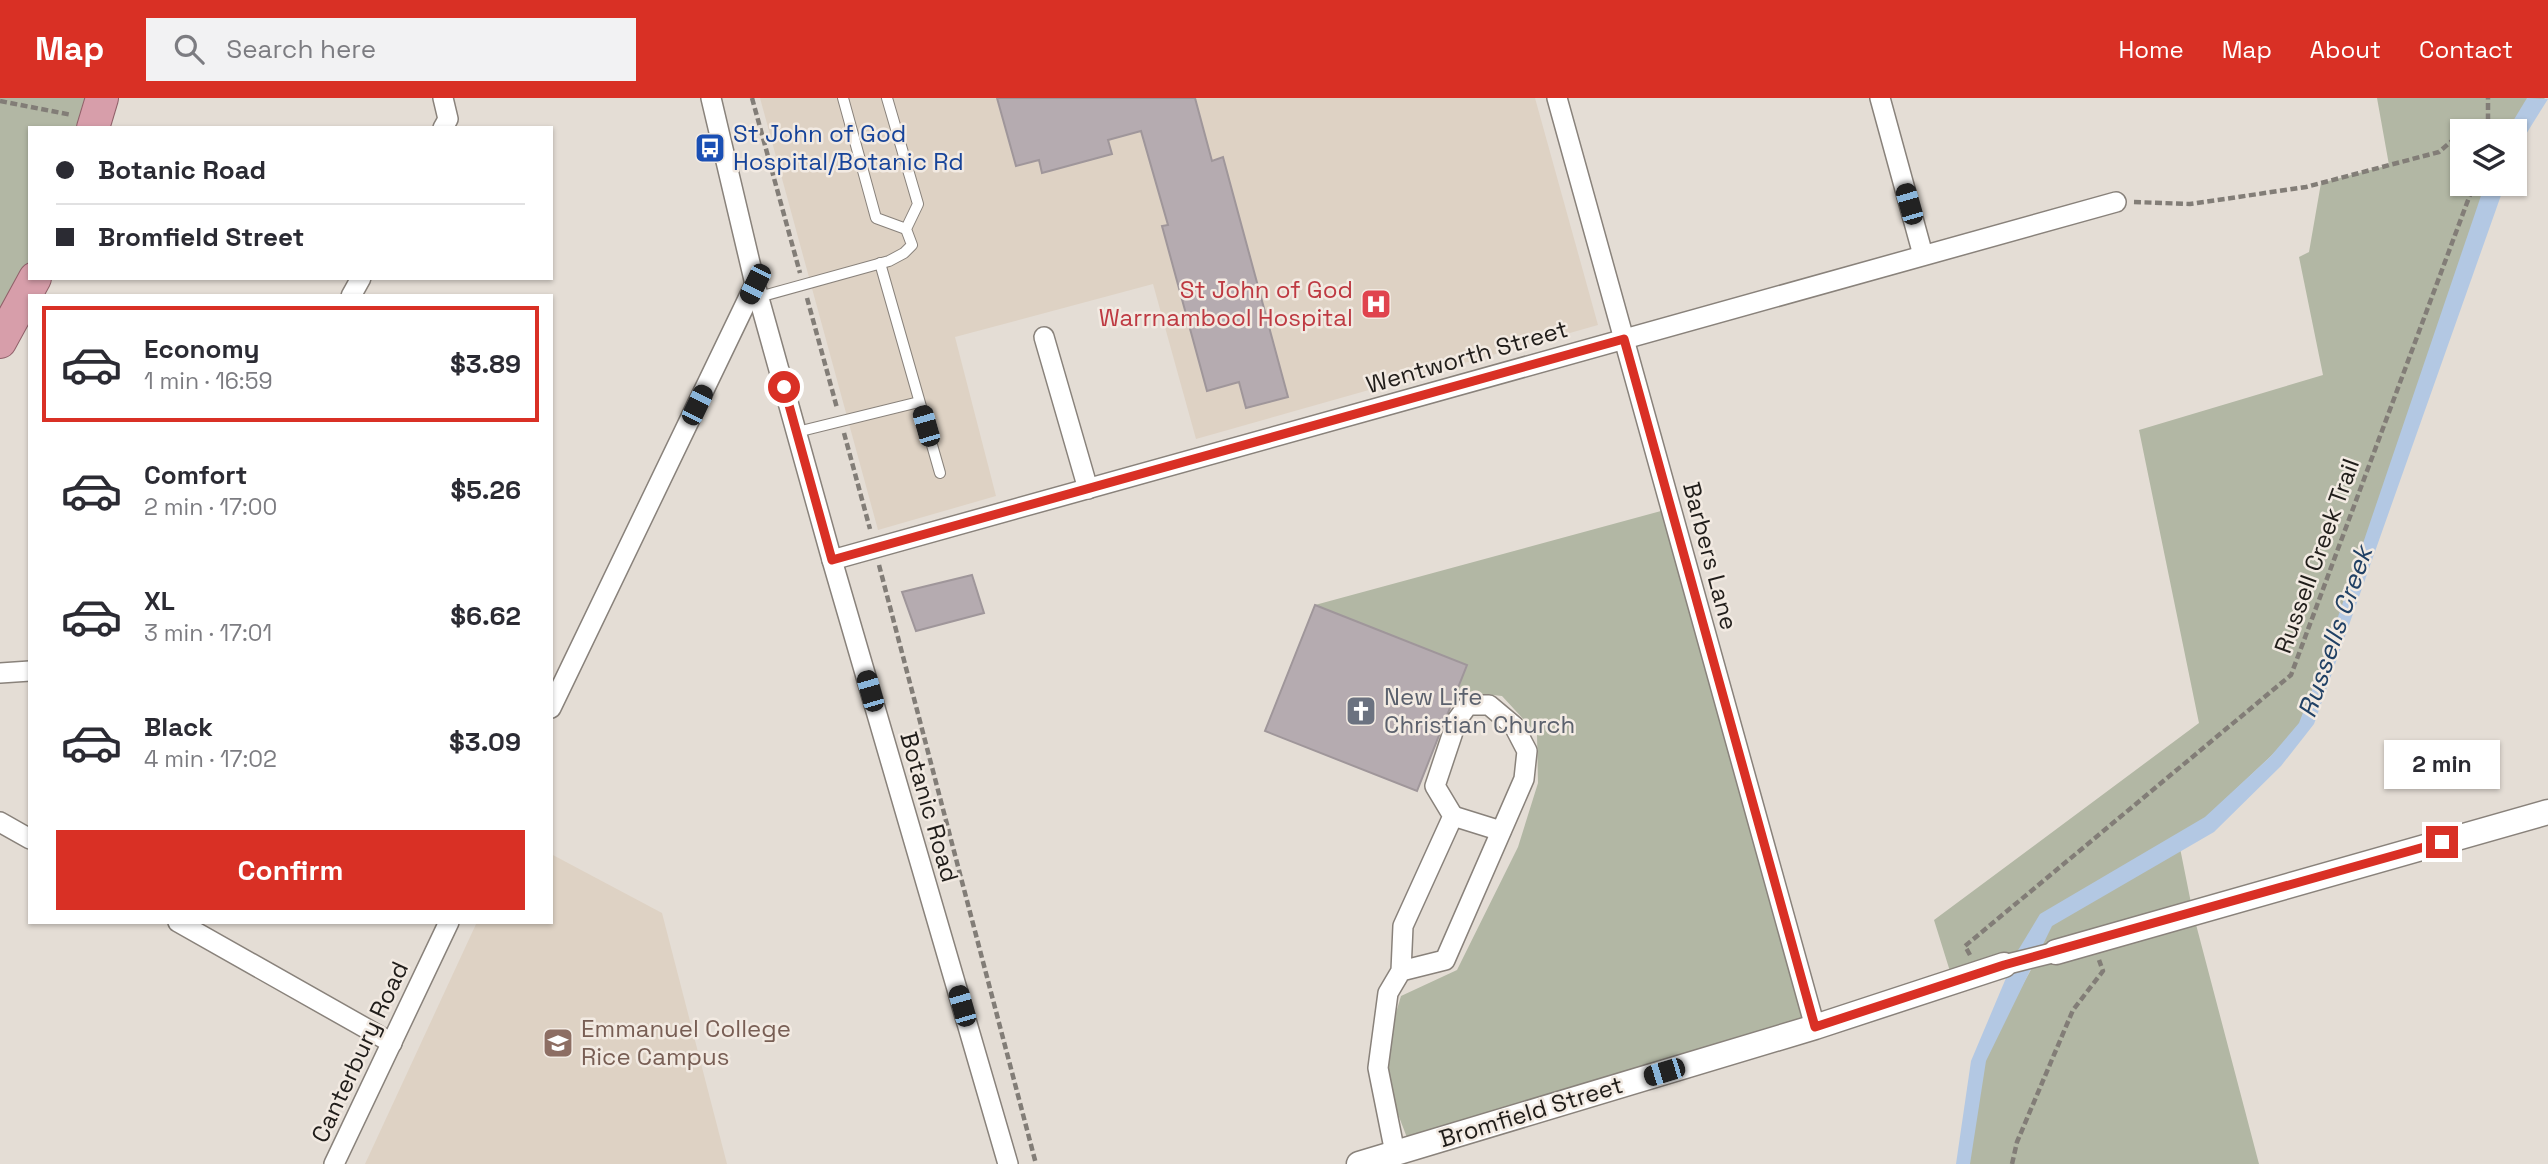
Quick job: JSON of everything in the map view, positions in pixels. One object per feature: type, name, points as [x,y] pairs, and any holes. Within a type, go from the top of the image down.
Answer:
[{"type":"highway","points":[[0,342],[34,280]]},
{"type":"street","points":[[443,98],[448,119],[444,126]]},
{"type":"street","name":"Botanic Road","points":[[711,98],[757,291],[796,432],[1008,1164]]},
{"type":"street","name":"Barbers Lane","points":[[1557,98],[1815,1027]]},
{"type":"street","points":[[1880,98],[1923,255]]},
{"type":"street","name":"Wentworth Street","points":[[832,560],[2116,202]]},
{"type":"street","points":[[553,704],[757,291]]},
{"type":"street","points":[[1044,337],[1088,489]]},
{"type":"street","points":[[0,673],[28,671]]},
{"type":"street","points":[[1401,971],[1446,960],[1524,779],[1527,751],[1514,726],[1489,705],[1468,705],[1457,720],[1435,786],[1453,816],[1501,831]]},
{"type":"street","name":"Bromfield Street","points":[[1359,1164],[1815,1027],[2004,965],[2548,812]]},
{"type":"street","points":[[1395,1153],[1378,1068],[1388,993],[1401,971],[1402,926],[1453,816]]},
{"type":"street","points":[[0,822],[28,838]]},
{"type":"street","points":[[182,924],[392,1042]]},
{"type":"street","name":"Canterbury Road","points":[[334,1164],[448,924]]},
{"type":"lane","points":[[843,98],[876,218],[906,229]]},
{"type":"lane","points":[[757,291],[804,285],[889,261],[912,245],[906,229],[918,205],[887,98]]},
{"type":"lane","points":[[880,262],[940,473]]},
{"type":"lane","points":[[796,432],[919,402]]},
{"type":"path","points":[[752,98],[875,548],[1036,1164]]},
{"type":"path","points":[[2488,98],[2488,119]]},
{"type":"path","points":[[0,101],[65,114],[97,114]]},
{"type":"path","points":[[2116,202],[2190,204],[2306,187],[2439,152],[2450,143]]},
{"type":"path","name":"Russell Creek Trail","points":[[1975,962],[1965,946],[2291,675],[2470,196]]},
{"type":"path","points":[[2012,1164],[2017,1142],[2073,1010],[2103,971],[2092,942]]},
{"type":"shaded area","name":"St John of God Warrnambool Hospital","points":[[760,98],[1535,98],[1598,325],[1196,439],[1153,284],[955,337],[996,496],[878,530]]},
{"type":"shaded area","name":"Emmanuel College Rice Campus","points":[[553,855],[662,913],[727,1164],[365,1164],[476,924],[553,924]]},
{"type":"green space","points":[[0,98],[102,98],[94,126],[28,126],[29,280],[0,342]]},
{"type":"green space","points":[[2377,98],[2545,98],[2526,119],[2450,119],[2450,196],[2493,196],[2308,721],[2179,843],[2193,913],[2259,1164],[1966,1164],[1981,1059],[2038,957],[1953,981],[1934,920],[2199,723],[2139,430],[2323,375],[2299,257],[2309,252],[2321,183],[2389,165]]},
{"type":"green space","points":[[1672,508],[1815,1027],[1411,1148],[1396,1109],[1385,1050],[1401,996],[1457,970],[1518,847],[1538,783],[1537,734],[1502,696],[1456,691],[1466,665],[1315,605]]},
{"type":"water","points":[[2527,98],[2548,99],[2527,133],[2527,119],[2514,119]]},
{"type":"water","name":"Russells Creek","points":[[2481,196],[2501,196],[2314,724],[2281,766],[2214,832],[2052,926],[1986,1061],[1970,1164],[1956,1164],[1971,1061],[2017,952],[2040,914],[2205,817],[2270,757],[2299,723],[2322,664]]},
{"type":"building","points":[[997,98],[1195,98],[1212,161],[1223,157],[1288,397],[1246,408],[1239,382],[1207,391],[1162,226],[1168,225],[1141,131],[1108,140],[1112,154],[1042,173],[1039,160],[1016,166]]},
{"type":"building","points":[[972,575],[984,613],[916,631],[902,592]]},
{"type":"building","name":"New Life Christian Church","points":[[1315,605],[1467,665],[1417,791],[1265,731]]},
{"type":"place","name":"St John of God Hospital/Botanic Rd","points":[[710,148]]},
{"type":"place","name":"St John of God Warrnambool Hospital","points":[[1376,304]]},
{"type":"place","name":"New Life Christian Church","points":[[1361,711]]},
{"type":"place","name":"Emmanuel College Rice Campus","points":[[558,1043]]},
{"type":"route","points":[[784,387],[832,560],[1624,339],[1815,1027],[2004,965],[2442,842]]}]
